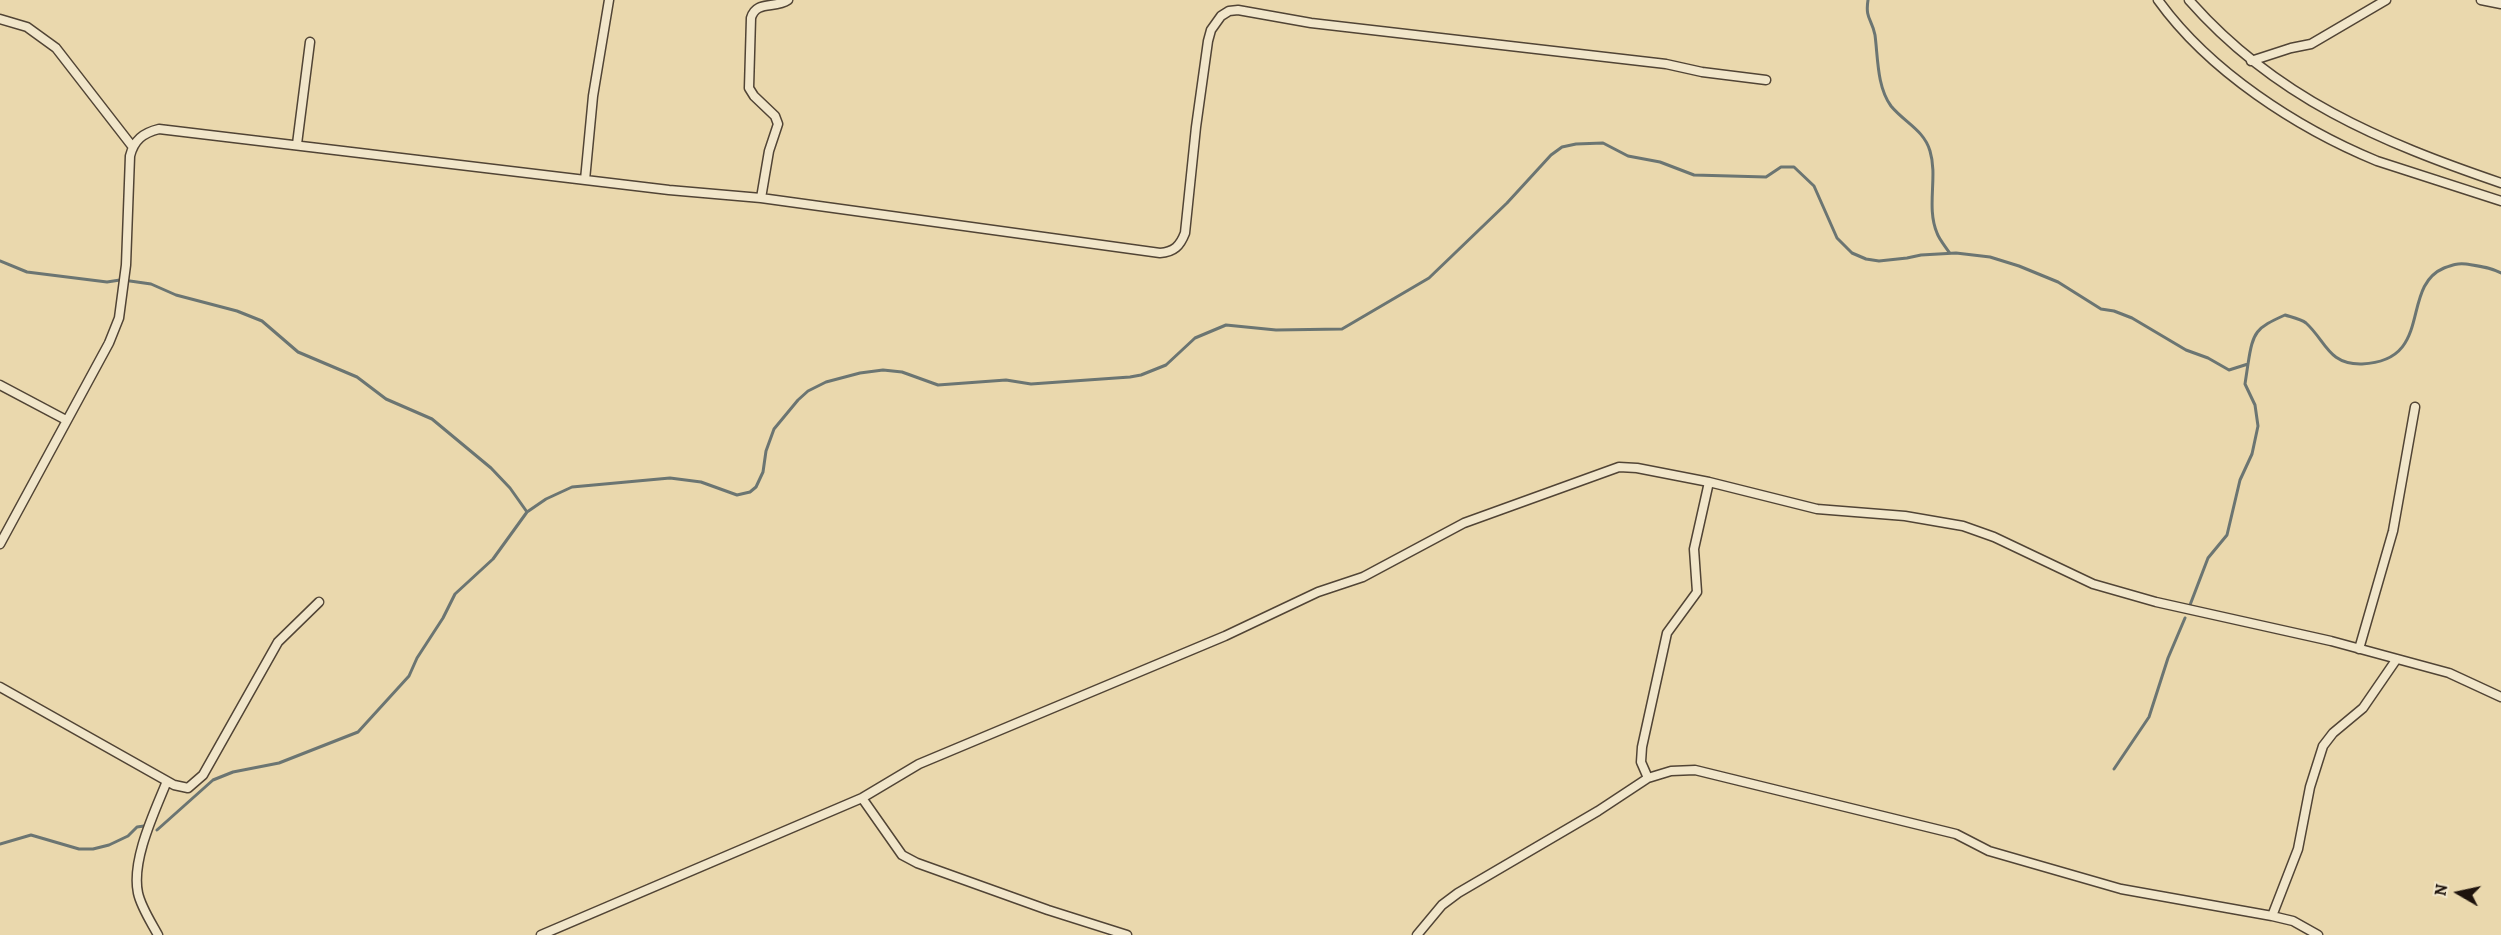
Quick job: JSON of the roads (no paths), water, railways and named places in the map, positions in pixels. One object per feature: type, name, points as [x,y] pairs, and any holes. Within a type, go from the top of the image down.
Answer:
[{"type":"street","points":[[585,180],[592,102],[609,0]]},
{"type":"street","points":[[761,198],[769,151],[778,124],[775,116],[749,88],[751,18],[758,7],[777,5],[788,0]]},
{"type":"street","points":[[2158,0],[2209,58],[2290,116],[2377,161],[2501,201]]},
{"type":"street","points":[[2189,0],[2212,27],[2252,62],[2294,92],[2371,133],[2415,152],[2501,183]]},
{"type":"street","points":[[2252,62],[2291,48],[2311,44],[2386,0]]},
{"type":"street","points":[[2481,0],[2501,4]]},
{"type":"street","points":[[0,544],[109,343],[119,318],[126,265],[132,146],[148,132],[159,129],[585,180],[761,198],[1160,254],[1169,253],[1181,243],[1185,233],[1196,127],[1211,30],[1221,16],[1229,11],[1238,10],[1311,23],[1666,64],[1702,72],[1766,80]]},
{"type":"street","points":[[0,19],[27,27],[56,48],[132,146]]},
{"type":"street","points":[[297,144],[310,42]]},
{"type":"street","points":[[0,385],[66,420]]},
{"type":"street","points":[[2359,649],[2393,531],[2415,407]]},
{"type":"street","points":[[541,935],[862,798],[919,764],[1215,640],[1318,592],[1363,577],[1464,523],[1494,510],[1619,467],[1637,468],[1709,482],[1817,509],[1905,516],[1963,526],[1994,537],[2093,584],[2156,602],[2359,649],[2461,677],[2501,697]]},
{"type":"street","points":[[1647,778],[1641,762],[1642,747],[1667,633],[1697,592],[1694,549],[1709,482]]},
{"type":"street","points":[[0,687],[174,785],[188,788],[203,776],[278,642],[319,602]]},
{"type":"street","points":[[2272,916],[2298,849],[2310,787],[2323,746],[2333,734],[2363,708],[2396,660]]},
{"type":"street","points":[[1417,935],[1442,905],[1458,893],[1598,811],[1647,778],[1671,771],[1705,771],[1956,834],[1989,851],[2132,891],[2272,916],[2293,921],[2318,935]]},
{"type":"street","points":[[158,935],[139,895],[136,880],[141,853],[167,781]]},
{"type":"street","points":[[862,798],[902,855],[1048,910],[1127,935]]},
{"type":"waterway","points":[[1868,0],[1867,11],[1874,30],[1883,90],[1891,106],[1923,137],[1930,151],[1933,171],[1932,213],[1939,238],[1949,252]]},
{"type":"waterway","points":[[157,830],[213,780],[233,772],[279,763],[358,732],[409,676],[417,658],[443,618],[455,594],[493,559],[527,512],[546,499],[572,487],[670,478],[701,482],[737,495],[750,492],[756,487],[763,472],[766,451],[774,429],[798,400],[808,391],[826,382],[860,373],[883,370],[902,372],[938,385],[1006,380],[1031,384],[1130,377],[1166,365],[1195,338],[1226,325],[1276,330],[1342,329],[1429,278],[1507,203],[1551,155],[1562,147],[1603,143],[1628,156],[1660,162],[1694,175],[1766,177],[1781,167],[1794,167],[1814,186],[1837,238],[1852,253],[1879,261],[1956,253],[1990,257],[2058,282],[2101,309],[2132,318],[2186,350],[2208,358],[2229,370],[2248,364],[2254,337],[2262,328],[2285,315],[2306,323],[2329,351],[2342,361],[2362,364],[2385,360],[2399,350],[2408,337],[2422,291],[2431,277],[2444,268],[2460,264],[2484,267],[2501,273]]},
{"type":"waterway","points":[[0,261],[27,272],[107,282],[120,280]]},
{"type":"waterway","points":[[130,281],[151,284],[176,295],[237,311],[262,321],[298,352],[357,377],[386,399],[432,419],[491,468],[510,488],[527,512]]},
{"type":"waterway","points":[[2190,605],[2208,558],[2227,535],[2240,480],[2252,454],[2258,426],[2255,405],[2245,384],[2248,364]]},
{"type":"waterway","points":[[2114,769],[2149,717],[2168,658],[2185,618]]},
{"type":"waterway","points":[[0,844],[31,835],[79,849],[93,849],[109,845],[128,836],[137,827],[144,826]]}]
